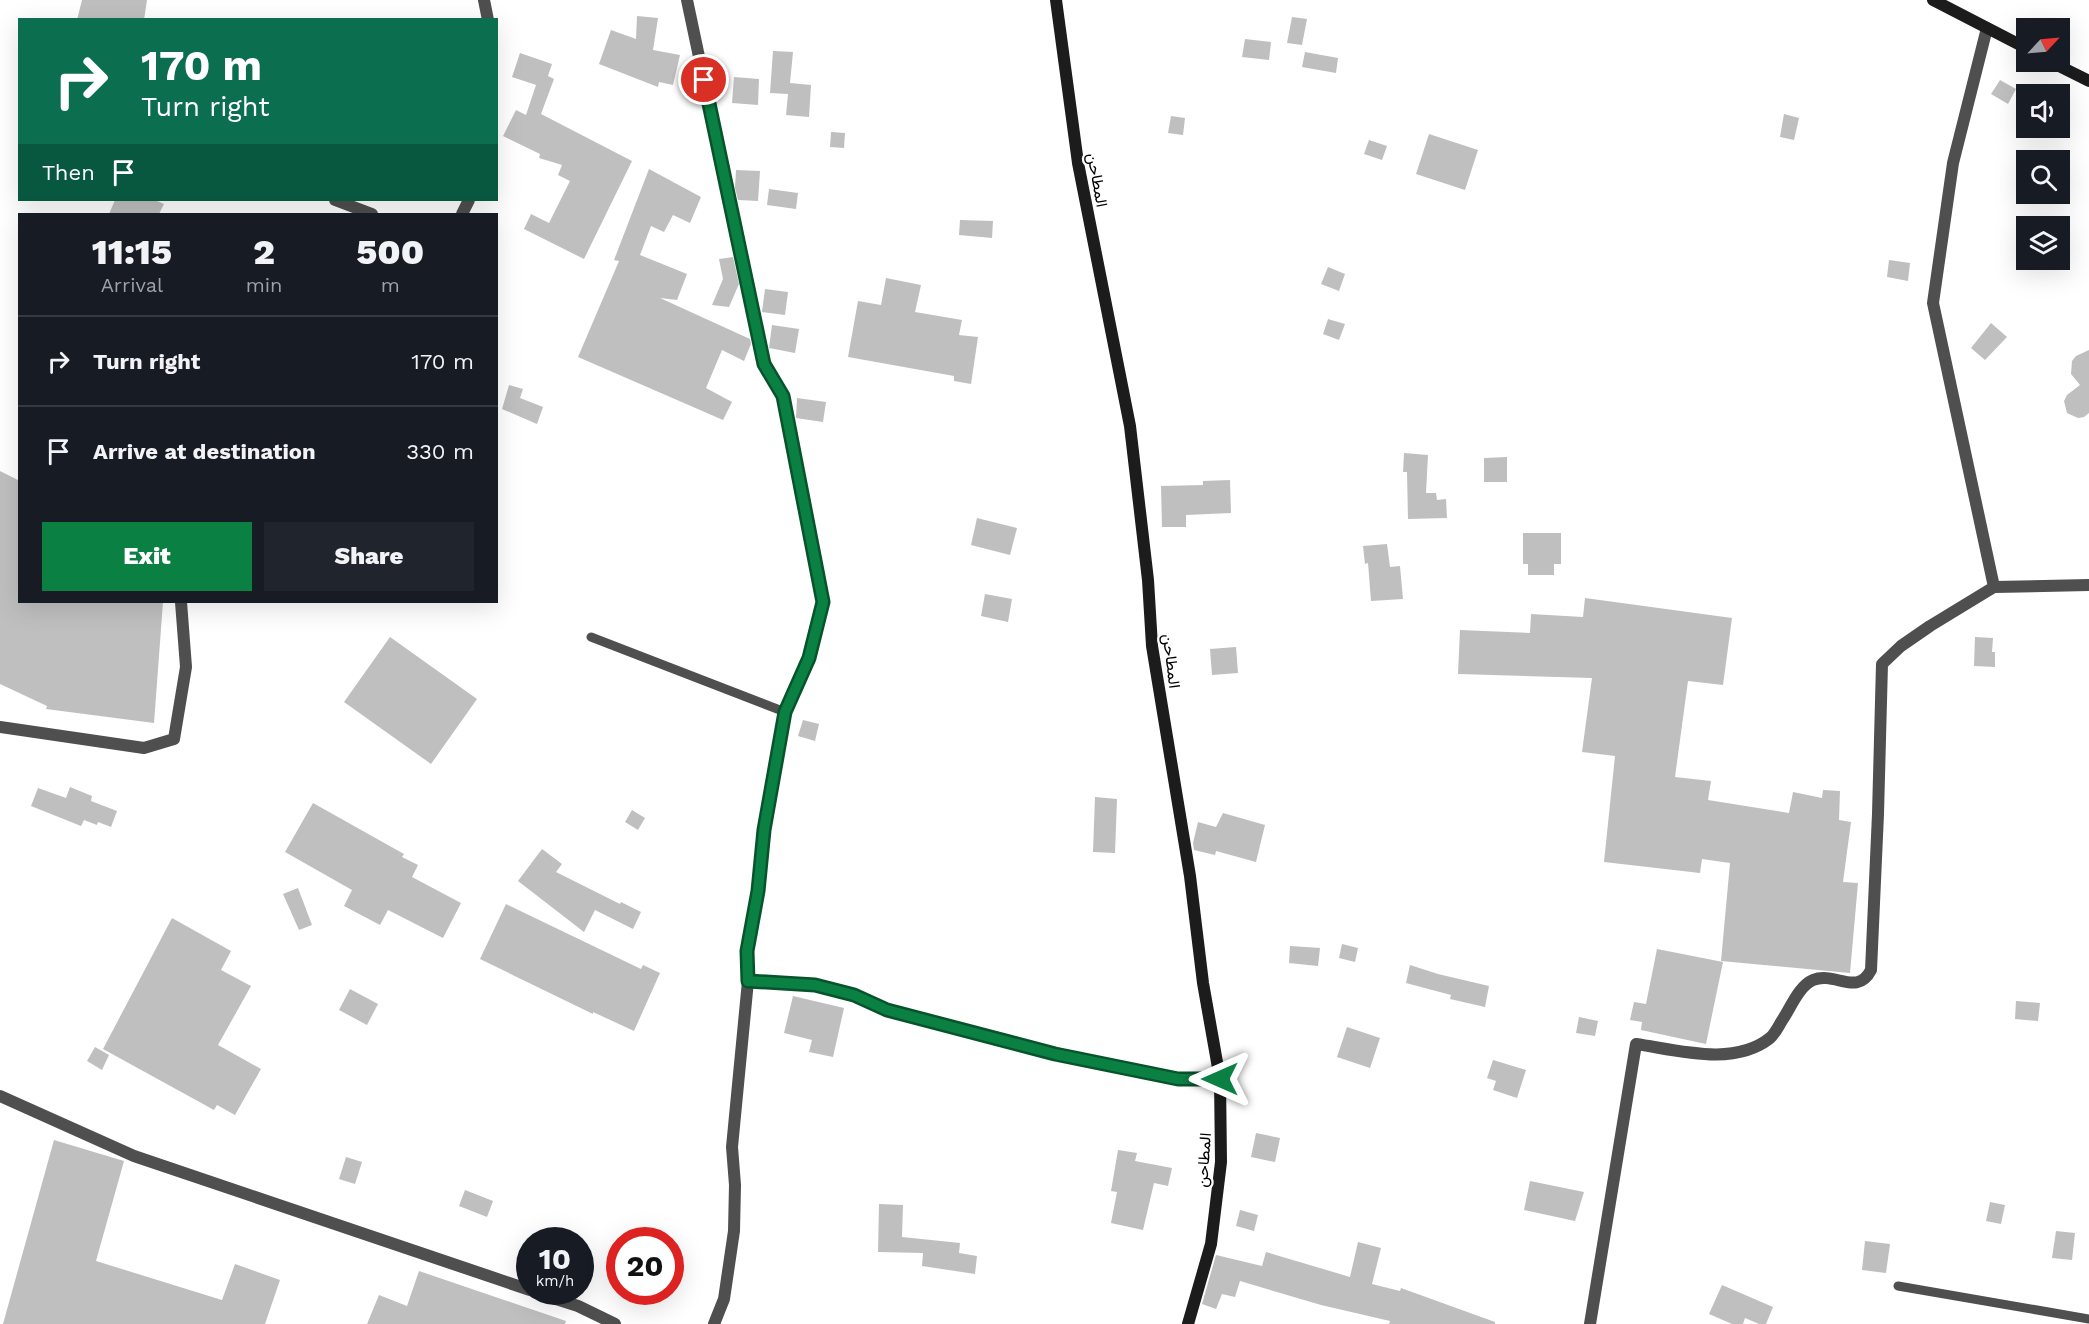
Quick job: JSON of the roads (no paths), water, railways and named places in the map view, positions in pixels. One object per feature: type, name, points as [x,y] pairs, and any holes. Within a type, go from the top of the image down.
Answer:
[{"type":"main road","name":"المطاحن","points":[[1056,0],[1078,163],[1130,426],[1148,580],[1152,646],[1190,876],[1203,983],[1220,1079],[1221,1162],[1211,1244],[1190,1323]]},
{"type":"main road","points":[[1933,0],[2016,43]]},
{"type":"main road","points":[[2070,72],[2089,81]]},
{"type":"street","points":[[484,0],[488,18]]},
{"type":"street","points":[[687,0],[764,364],[783,396],[823,602],[809,658],[785,712],[764,830],[758,891],[747,951],[748,981],[732,1147],[735,1185],[734,1231],[724,1299],[714,1324]]},
{"type":"street","points":[[1987,28],[1953,163],[1933,303],[1994,587]]},
{"type":"street","points":[[338,201],[369,213]]},
{"type":"street","points":[[1590,1324],[1636,1044],[1705,1053],[1736,1053],[1755,1047],[1772,1037],[1805,985],[1815,979],[1828,978],[1860,983],[1866,979],[1871,970],[1882,664],[1901,646],[1994,587],[2089,585]]},
{"type":"street","points":[[0,727],[144,748],[174,739],[186,667],[181,603]]},
{"type":"street","points":[[0,1096],[134,1156],[516,1285]]},
{"type":"street","points":[[575,1305],[615,1324]]},
{"type":"lane","points":[[591,638],[785,712]]},
{"type":"lane","points":[[748,981],[815,985],[854,995],[887,1010],[1055,1054],[1178,1079],[1220,1079]]},
{"type":"lane","points":[[1898,1286],[2089,1320]]}]
